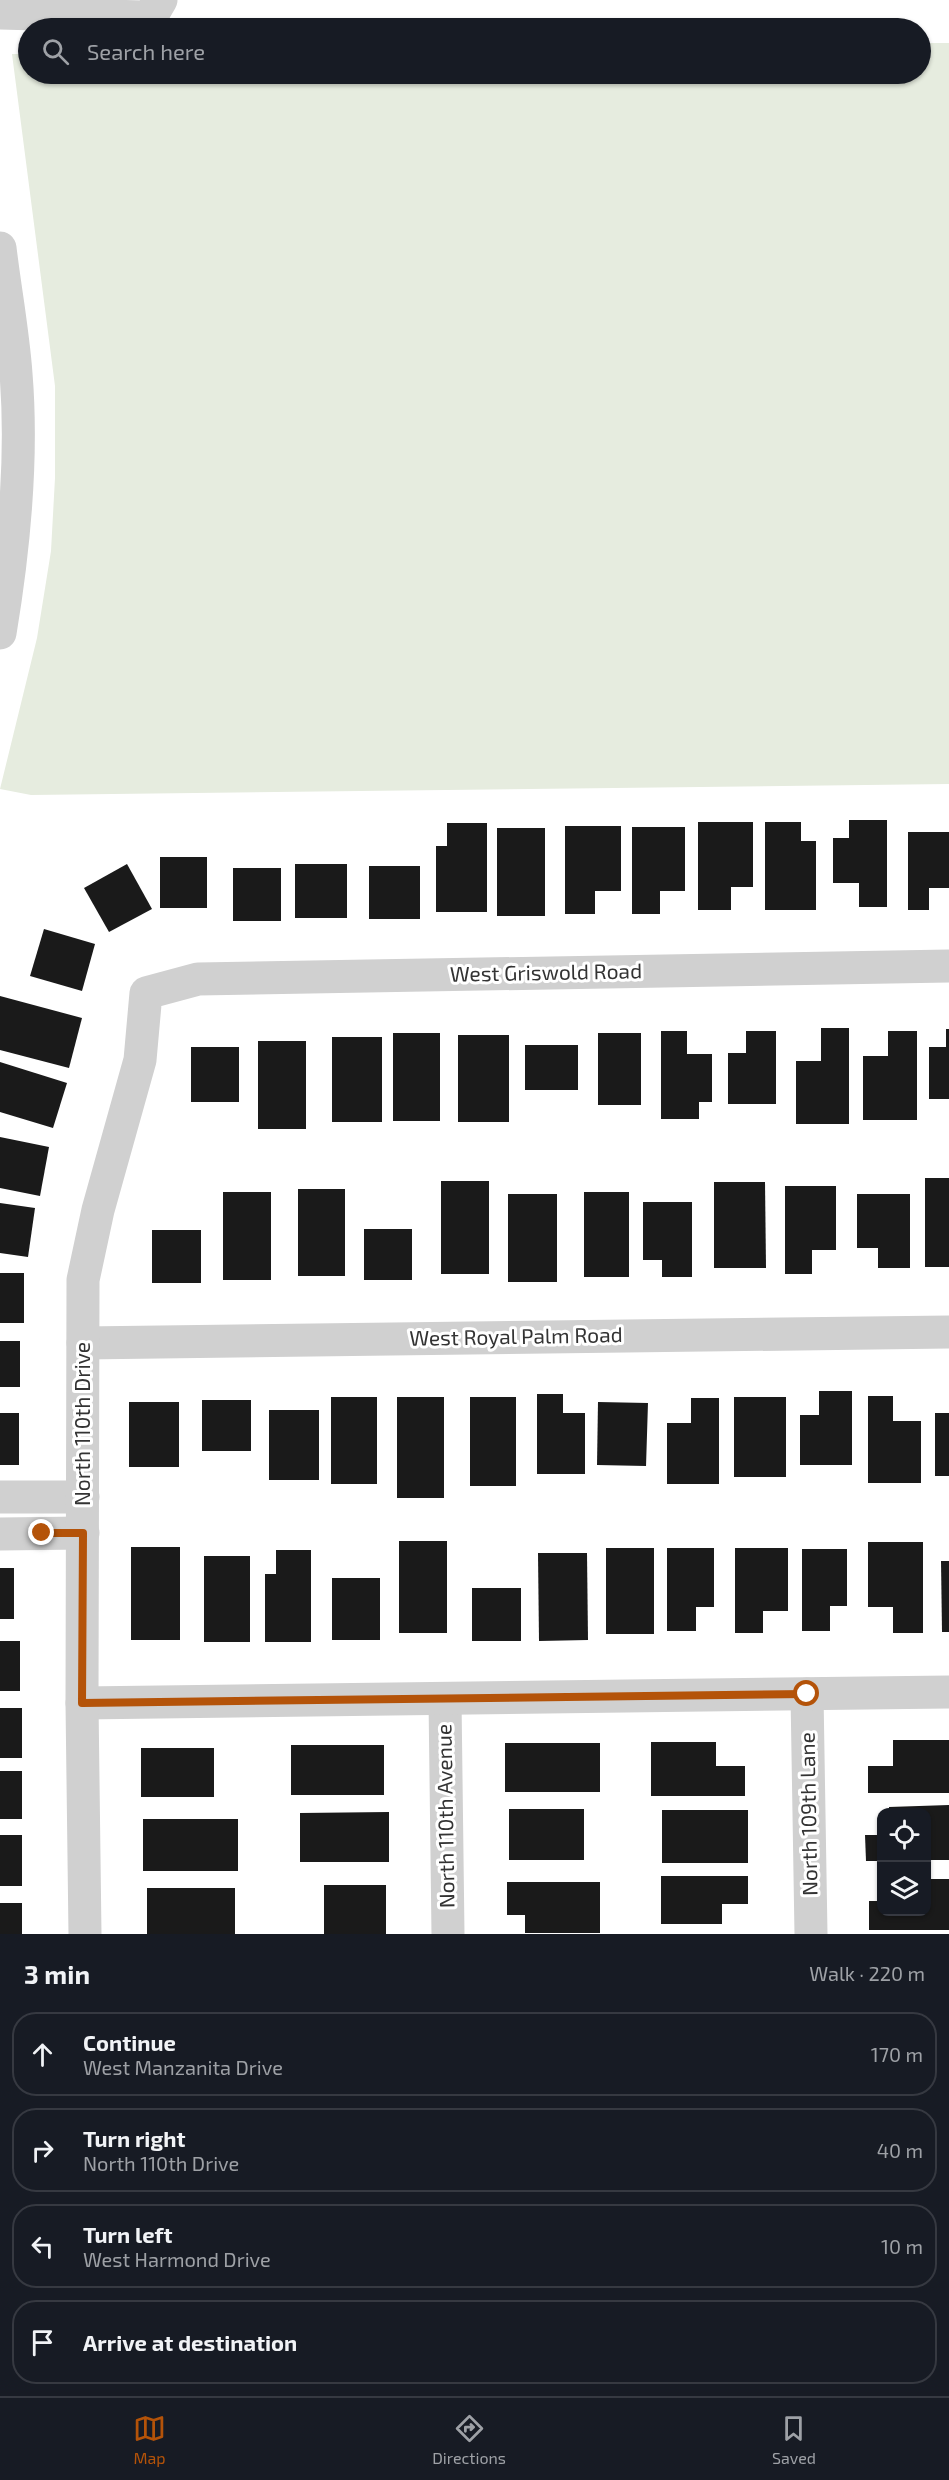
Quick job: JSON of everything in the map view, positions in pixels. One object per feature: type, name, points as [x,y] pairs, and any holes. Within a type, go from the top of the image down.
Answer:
[{"type":"street","points":[[0,13],[92,8],[143,17],[154,12],[161,0]]},
{"type":"street","points":[[0,248],[16,373],[18,407],[13,535],[0,633]]},
{"type":"street","name":"West Griswold Road","points":[[146,993],[198,979],[949,966]]},
{"type":"street","name":"North 110th Drive","points":[[85,1934],[82,1703],[83,1280],[98,1210],[140,1060],[146,993]]},
{"type":"street","name":"West Royal Palm Road","points":[[83,1342],[949,1332]]},
{"type":"street","points":[[0,1497],[83,1497]]},
{"type":"street","points":[[0,1534],[83,1533]]},
{"type":"street","points":[[82,1703],[949,1692]]},
{"type":"street","name":"North 109th Lane","points":[[807,1694],[811,1934]]},
{"type":"street","name":"North 110th Avenue","points":[[445,1699],[448,1934]]},
{"type":"shaded area","points":[[931,43],[949,43],[949,784],[31,795],[0,789],[37,638],[51,551],[55,478],[55,386],[12,54],[18,54],[18,84],[931,84]]},
{"type":"building","points":[[849,820],[887,820],[887,907],[859,907],[859,883],[833,883],[833,838],[849,838]]},
{"type":"building","points":[[698,822],[753,822],[753,887],[731,887],[731,910],[698,910]]},
{"type":"building","points":[[765,822],[801,822],[801,841],[816,841],[816,910],[765,910]]},
{"type":"building","points":[[447,823],[487,823],[487,912],[436,912],[436,846],[447,846]]},
{"type":"building","points":[[565,826],[621,826],[621,891],[595,891],[595,914],[565,914]]},
{"type":"building","points":[[632,827],[685,827],[685,891],[660,891],[660,914],[632,914]]},
{"type":"building","points":[[497,828],[545,828],[545,916],[497,916]]},
{"type":"building","points":[[908,832],[949,832],[949,888],[929,888],[929,910],[908,910]]},
{"type":"building","points":[[160,857],[207,857],[207,908],[160,908]]},
{"type":"building","points":[[127,864],[152,909],[109,932],[84,888]]},
{"type":"building","points":[[295,864],[347,864],[347,918],[295,918]]},
{"type":"building","points":[[369,866],[420,866],[420,919],[369,919]]},
{"type":"building","points":[[233,868],[281,868],[281,921],[233,921]]},
{"type":"building","points":[[44,929],[95,944],[82,991],[30,976]]},
{"type":"building","points":[[0,996],[82,1018],[69,1068],[0,1050]]},
{"type":"building","points":[[821,1028],[849,1028],[849,1124],[796,1124],[796,1061],[821,1061]]},
{"type":"building","points":[[946,1029],[949,1029],[949,1099],[929,1099],[929,1047],[946,1047]]},
{"type":"building","points":[[661,1031],[687,1031],[687,1054],[712,1054],[712,1102],[699,1102],[699,1119],[661,1119]]},
{"type":"building","points":[[746,1031],[776,1031],[776,1104],[728,1104],[728,1053],[746,1053]]},
{"type":"building","points":[[888,1031],[917,1031],[917,1120],[863,1120],[863,1056],[888,1056]]},
{"type":"building","points":[[393,1033],[440,1033],[440,1121],[393,1121]]},
{"type":"building","points":[[598,1033],[641,1033],[641,1105],[598,1105]]},
{"type":"building","points":[[458,1035],[509,1035],[509,1122],[458,1122]]},
{"type":"building","points":[[332,1037],[382,1037],[382,1122],[332,1122]]},
{"type":"building","points":[[258,1041],[306,1041],[306,1129],[258,1129]]},
{"type":"building","points":[[525,1045],[578,1045],[578,1090],[525,1090]]},
{"type":"building","points":[[191,1047],[239,1047],[239,1102],[191,1102]]},
{"type":"building","points":[[0,1062],[67,1083],[53,1128],[0,1112]]},
{"type":"building","points":[[0,1137],[49,1147],[40,1196],[0,1188]]},
{"type":"building","points":[[925,1178],[949,1178],[949,1267],[925,1267]]},
{"type":"building","points":[[441,1181],[489,1181],[489,1274],[441,1274]]},
{"type":"building","points":[[714,1182],[765,1182],[766,1268],[714,1268]]},
{"type":"building","points":[[785,1186],[836,1186],[836,1250],[812,1250],[812,1274],[785,1274]]},
{"type":"building","points":[[298,1189],[345,1189],[345,1276],[298,1276]]},
{"type":"building","points":[[223,1192],[271,1192],[271,1280],[223,1280]]},
{"type":"building","points":[[584,1192],[629,1192],[629,1277],[584,1277]]},
{"type":"building","points":[[508,1194],[557,1194],[557,1282],[508,1282]]},
{"type":"building","points":[[857,1194],[910,1194],[910,1268],[878,1268],[878,1248],[857,1248]]},
{"type":"building","points":[[643,1202],[692,1202],[692,1277],[662,1277],[662,1260],[643,1260]]},
{"type":"building","points":[[0,1203],[35,1208],[28,1257],[0,1253]]},
{"type":"building","points":[[364,1229],[412,1229],[412,1280],[364,1280]]},
{"type":"building","points":[[152,1230],[201,1230],[201,1283],[152,1283]]},
{"type":"building","points":[[0,1273],[24,1273],[24,1323],[0,1323]]},
{"type":"building","points":[[0,1341],[20,1341],[20,1387],[0,1387]]},
{"type":"building","points":[[819,1391],[852,1391],[852,1465],[800,1465],[800,1415],[819,1415]]},
{"type":"building","points":[[537,1394],[563,1394],[563,1413],[585,1413],[585,1474],[537,1474]]},
{"type":"building","points":[[868,1396],[893,1396],[893,1421],[921,1421],[921,1483],[868,1483]]},
{"type":"building","points":[[331,1397],[377,1397],[377,1484],[331,1484]]},
{"type":"building","points":[[397,1397],[444,1397],[444,1498],[397,1498]]},
{"type":"building","points":[[470,1397],[516,1397],[516,1486],[470,1486]]},
{"type":"building","points":[[734,1397],[786,1397],[786,1477],[734,1477]]},
{"type":"building","points":[[691,1398],[719,1398],[719,1484],[667,1484],[667,1423],[691,1423]]},
{"type":"building","points":[[202,1400],[251,1400],[251,1451],[202,1451]]},
{"type":"building","points":[[129,1402],[179,1402],[179,1467],[129,1467]]},
{"type":"building","points":[[598,1402],[648,1403],[646,1466],[597,1465]]},
{"type":"building","points":[[269,1410],[319,1410],[319,1480],[269,1480]]},
{"type":"building","points":[[0,1413],[19,1413],[19,1465],[0,1465]]},
{"type":"building","points":[[935,1413],[949,1413],[949,1476],[935,1476]]},
{"type":"building","points":[[399,1541],[447,1541],[447,1633],[399,1633]]},
{"type":"building","points":[[868,1542],[923,1542],[923,1633],[893,1633],[893,1607],[868,1607]]},
{"type":"building","points":[[131,1547],[180,1547],[180,1640],[131,1640]]},
{"type":"building","points":[[606,1548],[654,1548],[654,1634],[606,1634]]},
{"type":"building","points":[[667,1548],[714,1548],[714,1607],[696,1607],[696,1631],[667,1631]]},
{"type":"building","points":[[735,1548],[788,1548],[788,1611],[763,1611],[763,1633],[735,1633]]},
{"type":"building","points":[[802,1549],[847,1549],[847,1606],[830,1606],[830,1631],[802,1631]]},
{"type":"building","points":[[276,1550],[311,1550],[311,1642],[265,1642],[265,1574],[276,1574]]},
{"type":"building","points":[[538,1553],[587,1553],[588,1640],[539,1641]]},
{"type":"building","points":[[204,1556],[250,1556],[250,1642],[204,1642]]},
{"type":"building","points":[[941,1561],[949,1561],[949,1632],[942,1632]]},
{"type":"building","points":[[0,1568],[14,1568],[14,1619],[0,1619]]},
{"type":"building","points":[[332,1578],[380,1578],[380,1640],[332,1640]]},
{"type":"building","points":[[472,1588],[521,1588],[521,1641],[472,1641]]},
{"type":"building","points":[[0,1641],[20,1641],[20,1691],[0,1691]]},
{"type":"building","points":[[0,1708],[22,1708],[22,1758],[0,1758]]},
{"type":"building","points":[[893,1740],[949,1740],[949,1793],[868,1793],[868,1766],[893,1766]]},
{"type":"building","points":[[651,1742],[716,1742],[716,1766],[745,1766],[745,1796],[651,1796]]},
{"type":"building","points":[[505,1743],[600,1743],[600,1792],[505,1792]]},
{"type":"building","points":[[291,1745],[384,1745],[384,1795],[291,1795]]},
{"type":"building","points":[[141,1748],[214,1748],[214,1797],[141,1797]]},
{"type":"building","points":[[0,1771],[22,1771],[22,1819],[0,1819]]},
{"type":"building","points":[[949,1805],[949,1860],[931,1860],[931,1808],[889,1807]]},
{"type":"building","points":[[509,1809],[584,1809],[584,1860],[509,1860]]},
{"type":"building","points":[[662,1810],[748,1810],[748,1863],[662,1863]]},
{"type":"building","points":[[389,1812],[389,1862],[300,1862],[300,1813]]},
{"type":"building","points":[[143,1819],[238,1819],[238,1871],[143,1871]]},
{"type":"building","points":[[0,1835],[22,1835],[22,1886],[0,1886]]},
{"type":"building","points":[[865,1835],[877,1835],[877,1861],[866,1861]]},
{"type":"building","points":[[661,1876],[748,1876],[748,1904],[722,1904],[722,1924],[661,1924]]},
{"type":"building","points":[[931,1879],[949,1879],[949,1930],[869,1930],[869,1901],[877,1901],[877,1916],[931,1916]]},
{"type":"building","points":[[507,1882],[600,1882],[600,1933],[525,1933],[525,1915],[507,1915]]},
{"type":"building","points":[[324,1885],[386,1885],[386,1934],[324,1934]]},
{"type":"building","points":[[147,1888],[235,1888],[235,1934],[147,1934]]},
{"type":"building","points":[[0,1903],[22,1903],[22,1934],[0,1934]]},
{"type":"route","points":[[42,1533],[83,1533],[82,1703],[807,1694]]}]
